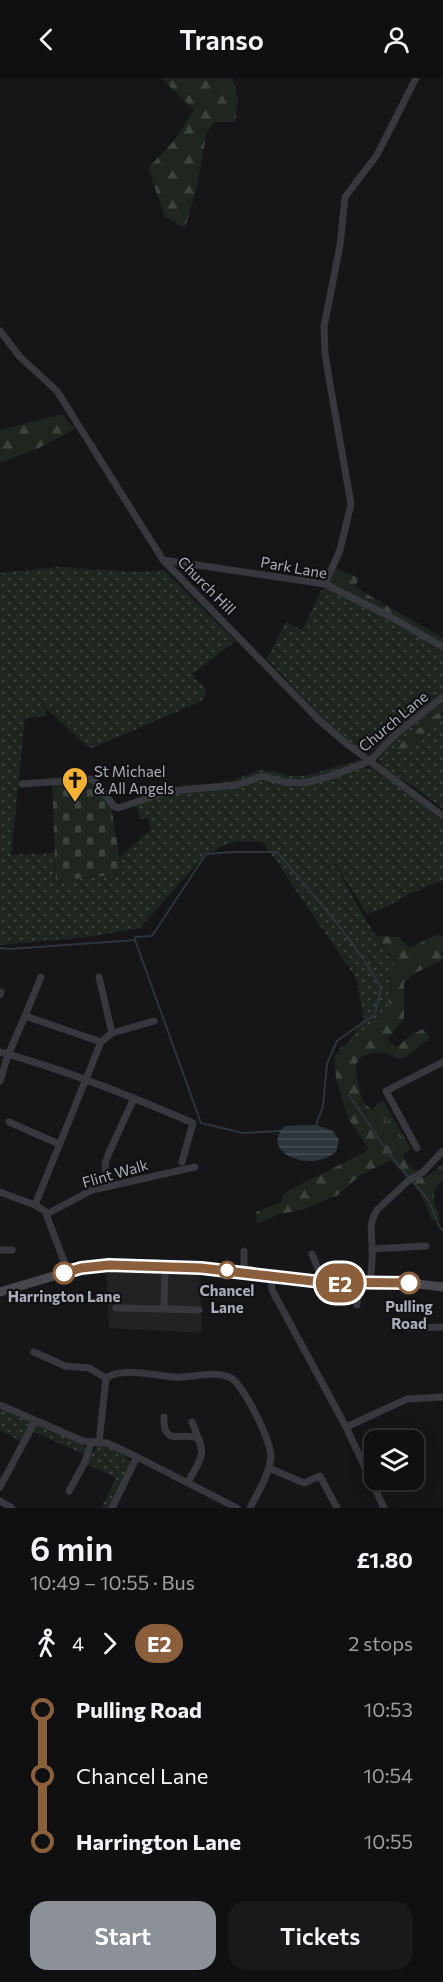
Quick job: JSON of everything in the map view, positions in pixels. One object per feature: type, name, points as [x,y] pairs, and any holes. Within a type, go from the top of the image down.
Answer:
[{"type":"street","points":[[325,584],[340,550],[351,504],[325,353],[324,327],[340,246],[345,197],[377,155],[416,78]]},
{"type":"street","name":"Church Hill","points":[[0,331],[20,357],[57,391],[163,560],[346,744],[443,816]]},
{"type":"street","name":"Park Lane","points":[[163,560],[325,584],[389,616],[443,647]]},
{"type":"street","name":"Church Lane","points":[[22,784],[93,779],[118,808],[170,791],[237,785],[263,776],[284,782],[304,783],[331,776],[370,761],[395,735],[443,697]]},
{"type":"street","points":[[0,1081],[41,977]]},
{"type":"street","points":[[99,977],[112,1033]]},
{"type":"street","points":[[25,1016],[101,1042]]},
{"type":"street","points":[[35,1205],[101,1042],[112,1033],[154,1021]]},
{"type":"street","points":[[0,1052],[134,1098],[193,1123],[182,1162]]},
{"type":"street","points":[[417,1148],[386,1091],[443,1062]]},
{"type":"street","points":[[107,1182],[105,1164],[134,1098]]},
{"type":"street","points":[[9,1122],[59,1144]]},
{"type":"street","points":[[370,1283],[371,1221],[377,1210],[412,1178],[423,1172],[443,1151]]},
{"type":"street","name":"Flint Walk","points":[[47,1214],[92,1190],[195,1167]]},
{"type":"street","points":[[0,1192],[35,1205],[47,1214],[68,1272]]},
{"type":"street","points":[[372,1249],[426,1246]]},
{"type":"street","points":[[0,1250],[12,1250]]},
{"type":"street","points":[[244,1251],[244,1272]]},
{"type":"street","points":[[312,1254],[321,1282]]},
{"type":"street","points":[[0,1292],[68,1272],[109,1265],[244,1272],[321,1282],[410,1283],[443,1287]]},
{"type":"street","points":[[165,1267],[165,1309]]},
{"type":"street","points":[[271,1276],[272,1290],[346,1427],[384,1508]]},
{"type":"street","points":[[357,1283],[357,1305]]},
{"type":"street","points":[[116,1308],[199,1310]]},
{"type":"street","points":[[406,1328],[443,1327]]},
{"type":"street","points":[[34,1352],[65,1366],[89,1368],[106,1378]]},
{"type":"street","points":[[69,1491],[95,1443],[106,1378],[114,1373],[132,1372],[177,1378],[215,1375],[236,1381],[247,1396],[270,1447],[269,1468],[250,1508]]},
{"type":"street","points":[[346,1427],[404,1400],[443,1397]]},
{"type":"street","points":[[0,1404],[35,1421],[95,1443],[107,1443],[237,1508]]},
{"type":"street","points":[[164,1417],[164,1428],[167,1433],[178,1438],[193,1436],[201,1441]]},
{"type":"street","points":[[0,1487],[35,1421]]},
{"type":"street","points":[[188,1482],[201,1458],[201,1441],[192,1422]]},
{"type":"street","points":[[112,1508],[137,1457]]},
{"type":"street","points":[[269,1468],[304,1483],[320,1476],[337,1508]]},
{"type":"street","points":[[0,1501],[12,1508]]},
{"type":"shaded area","points":[[316,1125],[333,1131],[339,1140],[336,1152],[323,1159],[311,1161],[293,1158],[280,1149],[279,1135],[284,1126]]},
{"type":"shaded area","points":[[106,1271],[200,1273],[202,1333],[109,1328]]},
{"type":"green space","points":[[161,78],[233,78],[238,100],[235,122],[215,122],[207,131],[197,186],[185,228],[165,217],[148,168],[172,143],[194,110]]},
{"type":"green space","points":[[62,414],[75,429],[41,447],[0,463],[0,430]]},
{"type":"green space","points":[[59,567],[136,572],[164,570],[236,641],[192,674],[207,690],[202,701],[90,749],[43,706],[47,716],[25,718],[11,855],[55,853],[56,881],[122,874],[120,857],[151,829],[148,818],[141,819],[136,805],[181,791],[183,785],[218,784],[258,770],[278,772],[287,776],[304,776],[359,760],[367,769],[372,768],[443,822],[443,880],[409,894],[385,908],[367,914],[332,859],[394,964],[388,1008],[382,1022],[347,1044],[364,1019],[356,978],[263,842],[239,841],[206,854],[140,928],[88,937],[0,945],[0,573]]},
{"type":"green space","points":[[335,568],[359,578],[355,587],[443,638],[443,653],[392,621],[326,588]]},
{"type":"green space","points":[[326,588],[392,621],[443,653],[443,695],[373,751],[358,749],[321,717],[267,659],[286,622],[302,630],[321,591]]},
{"type":"green space","points":[[443,702],[443,809],[385,769],[378,759],[397,738]]},
{"type":"green space","points":[[443,709],[443,718],[404,750],[398,752],[397,746]]},
{"type":"green space","points":[[93,779],[111,805],[122,874],[56,881],[52,782]]},
{"type":"green space","points":[[438,934],[443,938],[443,960],[417,972],[404,983],[404,1019],[387,1040],[397,1047],[411,1035],[423,1029],[430,1038],[406,1057],[398,1059],[385,1053],[370,1053],[360,1058],[356,1064],[362,1100],[387,1126],[409,1165],[425,1178],[443,1164],[443,1180],[434,1194],[434,1203],[440,1219],[432,1221],[420,1192],[391,1160],[359,1176],[338,1195],[302,1210],[279,1214],[257,1224],[256,1212],[281,1202],[284,1193],[369,1150],[348,1118],[336,1079],[334,1058],[340,1048],[382,1022],[388,1008],[394,964],[377,936],[399,937],[410,948]]},
{"type":"green space","points":[[383,1100],[411,1149],[403,1154],[387,1126],[371,1109]]},
{"type":"green space","points":[[0,1409],[83,1444],[87,1451],[93,1452],[97,1446],[101,1446],[112,1448],[126,1456],[131,1463],[109,1508],[101,1508],[116,1478],[87,1464],[90,1457],[27,1429],[21,1442],[0,1430]]},
{"type":"waterway","points":[[0,948],[135,940],[135,937],[152,936],[206,854],[277,852],[346,935],[381,988],[375,1014],[337,1041],[327,1064],[323,1106],[316,1125]]},
{"type":"waterway","points":[[135,940],[201,1123],[243,1133],[280,1131]]},
{"type":"waterway","points":[[349,1095],[390,1155],[429,1201],[443,1231]]},
{"type":"bus line","name":"E2","points":[[64,1273],[81,1268],[109,1265],[201,1268],[321,1282],[409,1283]]},
{"type":"place","name":"St Michael & All Angels","points":[[75,803]]},
{"type":"place","name":"Chancel Lane","points":[[227,1270]]},
{"type":"place","name":"Harrington Lane","points":[[64,1273]]},
{"type":"place","name":"Pulling Road","points":[[409,1283]]}]
